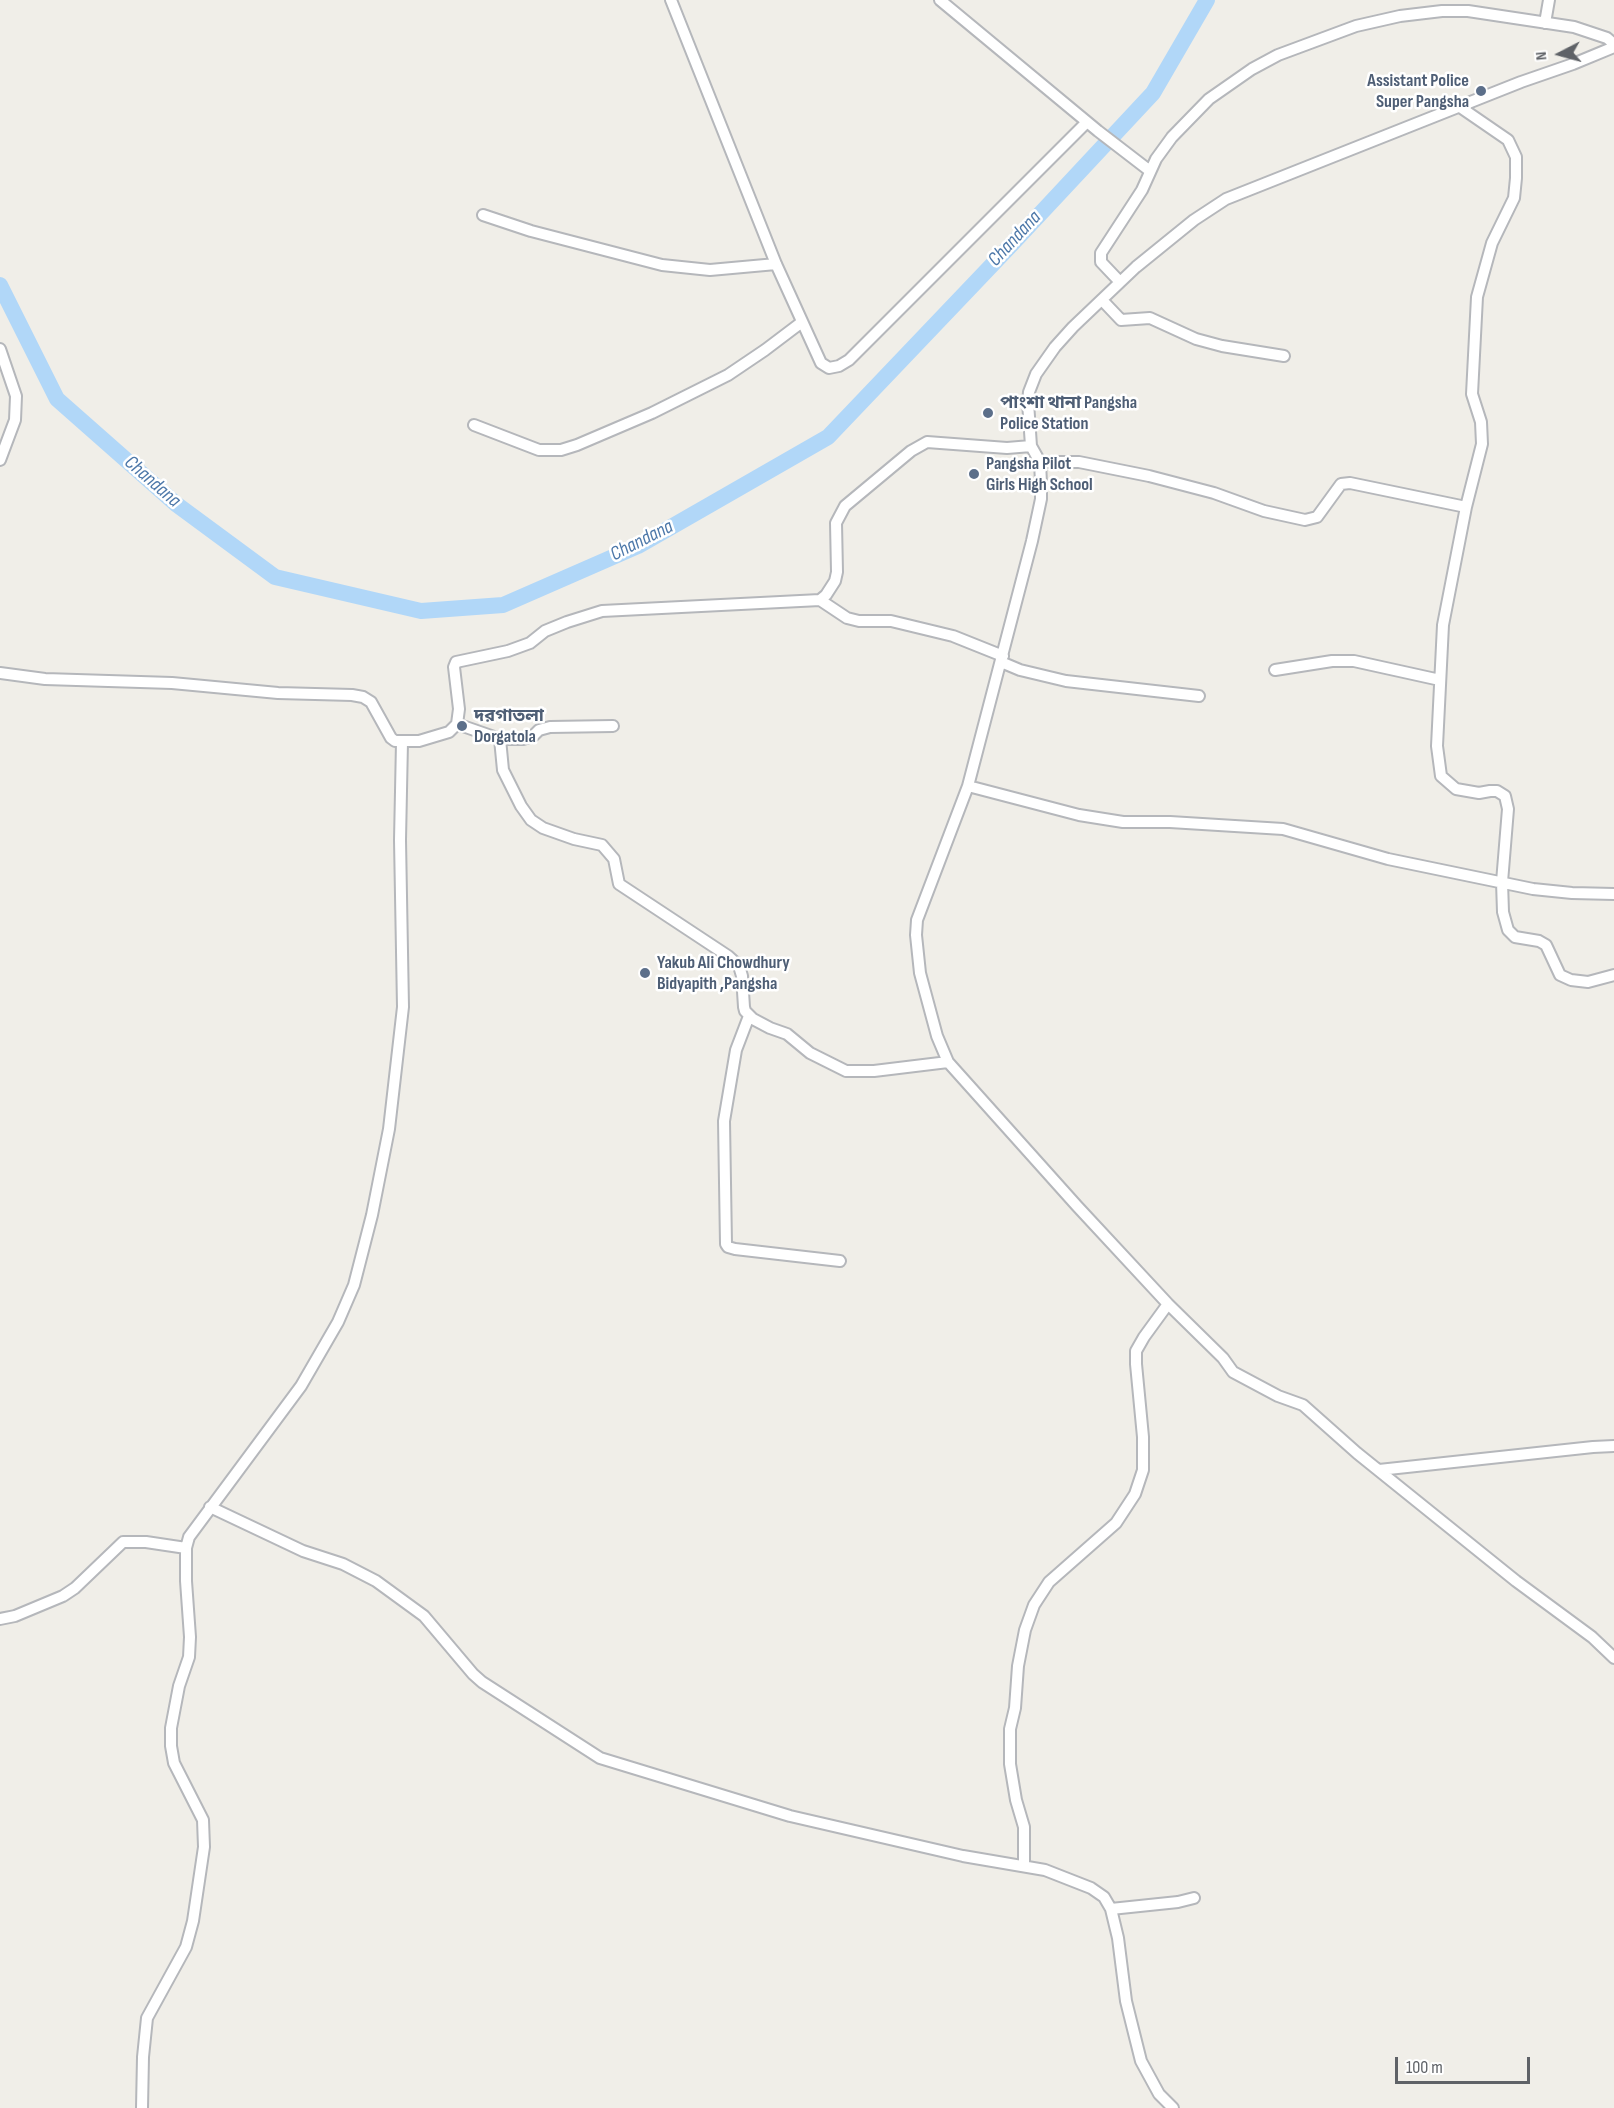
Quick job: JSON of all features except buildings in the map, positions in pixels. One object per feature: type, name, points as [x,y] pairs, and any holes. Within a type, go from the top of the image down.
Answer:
[{"type":"street","points":[[671,0],[776,264],[821,363],[829,368],[849,360],[1087,122]]},
{"type":"street","points":[[940,0],[1098,132],[1150,171]]},
{"type":"street","points":[[1545,23],[1549,0]]},
{"type":"street","points":[[1120,282],[1101,262],[1101,253],[1133,205],[1156,159],[1172,137],[1209,99],[1252,69],[1278,55],[1308,42],[1385,18],[1442,11],[1468,11],[1575,27],[1607,38],[1614,45],[1573,64],[1521,82],[1226,199],[1167,240],[1120,282],[1055,347],[1036,374],[1028,402],[1031,446],[1040,462],[1041,499],[968,786],[916,920],[922,984],[936,1036],[948,1062],[1168,1304],[1223,1358],[1233,1372],[1278,1396],[1303,1405],[1357,1453],[1516,1581],[1592,1637],[1614,1658]]},
{"type":"street","points":[[1460,107],[1508,140],[1516,158],[1514,198],[1492,243],[1477,297],[1472,394],[1481,422],[1482,444],[1466,507],[1443,625],[1437,746],[1441,776],[1456,789],[1479,793],[1490,790],[1505,796],[1508,809],[1502,882],[1503,912],[1508,930],[1515,937],[1539,940],[1546,945],[1560,975],[1576,982],[1588,982],[1614,975]]},
{"type":"street","points":[[483,216],[662,265],[710,270],[776,264]]},
{"type":"street","points":[[1102,300],[1121,320],[1150,318],[1182,334],[1205,342],[1284,356]]},
{"type":"street","points":[[474,425],[539,450],[561,450],[578,445],[728,375],[802,322]]},
{"type":"street","points":[[0,349],[16,396],[15,420],[0,460]]},
{"type":"street","points":[[820,600],[835,581],[837,572],[836,523],[845,506],[911,451],[927,442],[1007,448],[1031,446]]},
{"type":"street","points":[[1040,462],[1079,462],[1149,476],[1214,493],[1264,512],[1305,520],[1317,517],[1341,484],[1350,483],[1466,507]]},
{"type":"street","points":[[0,673],[45,679],[172,683],[278,693],[352,694],[371,702],[391,738],[395,741],[418,741],[449,732],[457,724],[459,709],[454,667],[456,662],[519,647],[530,643],[544,631],[567,622],[602,611],[622,609],[820,600],[847,618],[859,621],[891,621],[954,636],[1020,670],[1066,681],[1199,696]]},
{"type":"street","points":[[1275,670],[1332,661],[1354,661],[1440,680]]},
{"type":"street","points":[[457,724],[500,740],[523,739],[550,727],[613,726]]},
{"type":"street","points":[[500,740],[503,770],[521,806],[531,820],[543,828],[574,839],[602,845],[614,859],[619,884],[739,966],[744,1007],[748,1016],[787,1034],[810,1053],[846,1071],[874,1071],[948,1062]]},
{"type":"street","points":[[142,2108],[143,2057],[147,2018],[186,1947],[193,1921],[204,1848],[203,1820],[174,1763],[171,1746],[171,1728],[179,1686],[189,1657],[186,1548],[189,1537],[210,1507],[301,1386],[338,1322],[354,1285],[372,1215],[393,1106],[403,1006],[400,840],[402,742]]},
{"type":"street","points":[[968,786],[1079,815],[1123,822],[1170,822],[1283,829],[1388,859],[1533,890],[1614,894]]},
{"type":"street","points":[[748,1016],[736,1050],[724,1121],[726,1244],[735,1249],[840,1260]]},
{"type":"street","points":[[1024,1866],[1024,1827],[1016,1800],[1010,1764],[1010,1729],[1025,1630],[1034,1605],[1049,1582],[1116,1523],[1135,1494],[1143,1470],[1143,1437],[1136,1351],[1168,1304]]},
{"type":"street","points":[[1379,1470],[1614,1446]]},
{"type":"street","points":[[210,1507],[303,1551],[343,1564],[376,1581],[424,1616],[482,1682],[600,1758],[790,1816],[963,1856],[1045,1870],[1091,1888],[1104,1897],[1111,1909],[1118,1938],[1126,2001],[1141,2061],[1159,2094],[1173,2108]]},
{"type":"street","points":[[0,1619],[15,1616],[63,1596],[75,1588],[123,1542],[146,1542],[186,1548]]},
{"type":"street","points":[[1111,1909],[1178,1902],[1194,1898]]},
{"type":"waterway","name":"Chandana","points":[[0,285],[57,399],[176,504],[275,577],[421,611],[503,605],[638,546],[828,437],[1153,93],[1207,0]]},
{"type":"place","name":"Assistant Police Super Pangsha","points":[[1481,91]]},
{"type":"place","name":"পাংশা থানা Pangsha Police Station","points":[[988,413]]},
{"type":"place","name":"Pangsha Pilot Girls High School","points":[[974,474]]},
{"type":"place","name":"দরগাতলা Dorgatola","points":[[462,726]]},
{"type":"place","name":"Yakub Ali Chowdhury Bidyapith ,Pangsha","points":[[645,973]]}]
